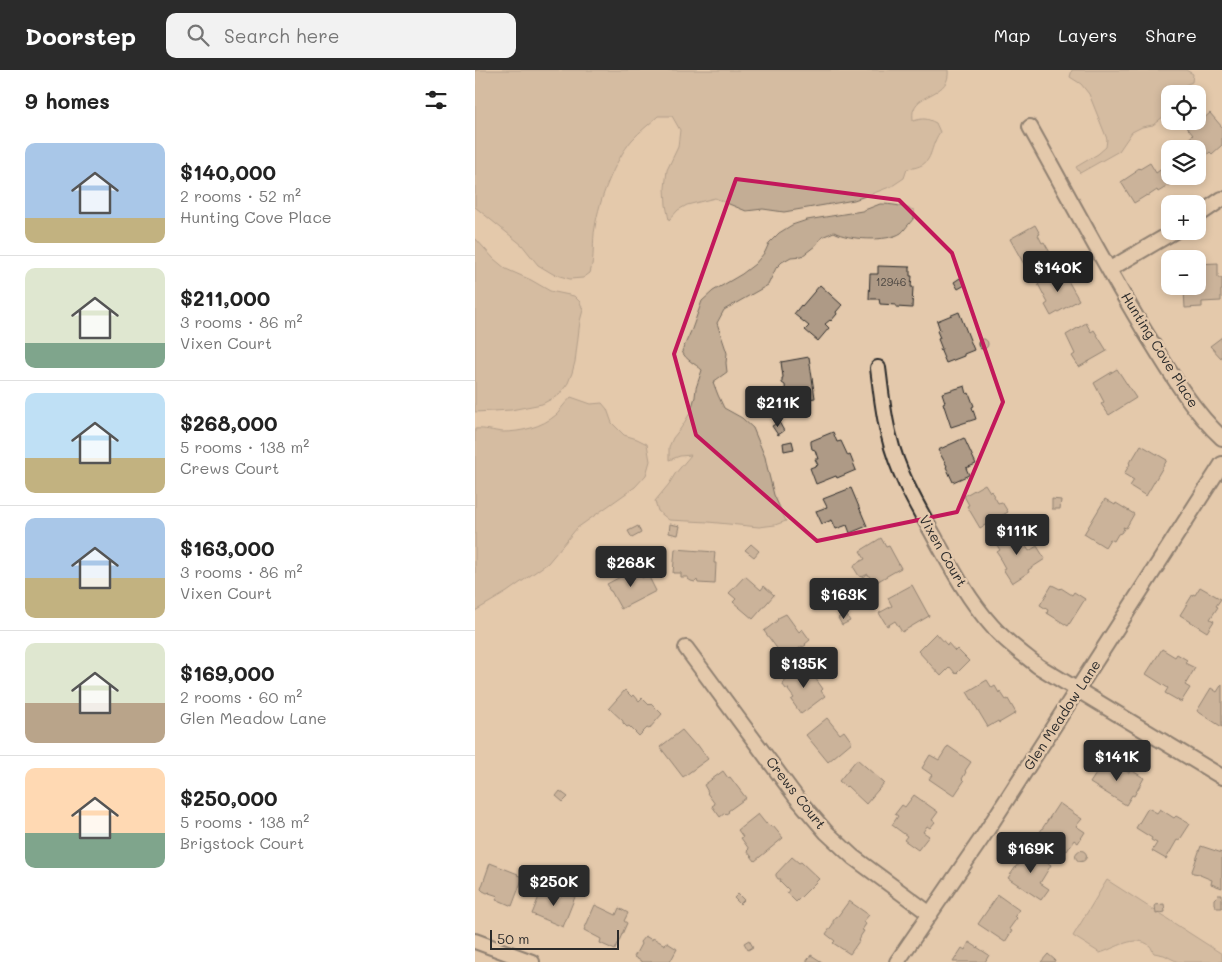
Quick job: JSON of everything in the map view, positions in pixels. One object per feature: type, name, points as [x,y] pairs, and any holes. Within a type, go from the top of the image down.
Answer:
[{"type":"street","name":"Hunting Cove Place","points":[[1030,127],[1109,269],[1165,364],[1195,408],[1222,438]]},
{"type":"street","points":[[1206,210],[1222,199]]},
{"type":"street","points":[[1109,269],[1161,239]]},
{"type":"street","name":"Vixen Court","points":[[878,368],[889,435],[898,464],[916,504],[948,562],[972,600],[992,626],[1017,650],[1038,666],[1222,777]]},
{"type":"street","name":"Glen Meadow Lane","points":[[897,962],[984,835],[1222,464]]},
{"type":"street","name":"Crews Court","points":[[686,648],[797,797],[826,832],[853,857],[930,914]]},
{"type":"street","points":[[475,941],[532,962]]},
{"type":"highlighted area","points":[[736,179],[899,200],[952,253],[1003,402],[957,512],[817,541],[696,435],[674,354]]},
{"type":"shaded area","points":[[475,70],[948,70],[948,78],[940,89],[917,104],[913,112],[913,121],[930,120],[936,123],[940,132],[927,161],[923,165],[907,169],[904,178],[892,186],[854,200],[784,212],[763,209],[746,211],[715,198],[687,205],[678,210],[669,220],[665,188],[667,170],[678,147],[680,130],[672,116],[658,116],[632,140],[620,158],[609,181],[597,216],[590,273],[583,278],[570,279],[553,274],[538,265],[522,245],[475,207]]},
{"type":"shaded area","points":[[1072,70],[1186,70],[1193,74],[1192,82],[1186,85],[1161,85],[1161,118],[1153,125],[1142,127],[1132,132],[1119,151],[1080,173],[1076,167],[1106,147],[1107,139],[1089,94],[1081,84],[1070,77]]},
{"type":"shaded area","points":[[880,204],[889,204],[914,210],[912,221],[902,232],[887,238],[849,237],[834,232],[822,237],[815,246],[802,256],[791,257],[782,262],[776,268],[768,285],[724,310],[717,323],[727,353],[727,372],[713,382],[724,408],[742,418],[753,428],[765,457],[774,495],[786,521],[775,525],[759,527],[669,520],[658,511],[655,501],[691,455],[669,460],[669,447],[690,413],[702,370],[688,359],[682,351],[702,301],[713,291],[755,264],[765,252],[769,243],[779,233],[792,225],[807,220],[862,211]]},
{"type":"shaded area","points":[[475,238],[506,269],[550,291],[574,296],[580,302],[583,310],[572,373],[568,383],[559,395],[542,404],[511,410],[475,412]]},
{"type":"shaded area","points":[[571,397],[591,404],[602,403],[607,409],[612,423],[624,435],[647,444],[650,461],[646,475],[635,487],[577,528],[548,563],[507,592],[475,611],[475,429],[503,432],[531,428],[544,423],[556,415]]},
{"type":"shaded area","points":[[1107,880],[1222,954],[1222,962],[1178,962],[1164,955],[1154,953],[1150,946],[1138,941],[1125,943],[1100,953],[1073,936]]},
{"type":"building","points":[[1210,113],[1222,127],[1222,145],[1212,154],[1210,152],[1206,155],[1206,140],[1187,140],[1193,135],[1189,130],[1206,130],[1206,117]]},
{"type":"building","points":[[1150,163],[1156,173],[1161,169],[1161,185],[1170,185],[1134,203],[1121,182]]},
{"type":"building","points":[[1035,225],[1042,243],[1044,242],[1052,256],[1029,269],[1027,265],[1025,266],[1010,239]]},
{"type":"building","points":[[1218,263],[1218,278],[1222,278],[1221,301],[1202,302],[1202,307],[1185,308],[1184,295],[1206,295],[1206,264]]},
{"type":"building","points":[[878,266],[910,267],[910,276],[912,276],[911,287],[913,287],[912,308],[880,304],[879,299],[869,299],[870,274],[878,274]]},
{"type":"building","points":[[1062,270],[1079,300],[1051,316],[1045,305],[1048,303],[1038,284]]},
{"type":"building","points":[[960,278],[965,285],[958,289],[954,282]]},
{"type":"building","points":[[820,285],[842,305],[831,321],[825,324],[829,328],[818,341],[805,330],[809,326],[794,314]]},
{"type":"building","points":[[959,312],[974,350],[946,363],[940,349],[942,349],[937,331],[940,330],[937,321]]},
{"type":"building","points":[[1086,323],[1091,332],[1094,330],[1107,351],[1079,367],[1072,356],[1075,354],[1066,335]]},
{"type":"building","points":[[1222,337],[1222,359],[1210,346]]},
{"type":"building","points":[[981,339],[985,339],[988,344],[987,348],[981,349],[978,346],[978,342]]},
{"type":"building","points":[[809,357],[815,398],[796,401],[795,393],[786,394],[785,385],[782,383],[781,362]]},
{"type":"building","points":[[1117,369],[1136,398],[1109,415],[1101,404],[1104,402],[1094,383]]},
{"type":"building","points":[[965,386],[974,406],[972,407],[976,419],[951,427],[943,403],[945,402],[942,393]]},
{"type":"building","points":[[779,422],[784,431],[778,435],[772,426]]},
{"type":"building","points":[[833,432],[837,442],[841,441],[848,456],[850,455],[856,470],[816,484],[810,468],[818,465],[815,459],[818,459],[815,450],[812,449],[811,441]]},
{"type":"building","points":[[964,438],[976,464],[966,468],[969,475],[953,482],[938,450]]},
{"type":"building","points":[[792,441],[794,449],[784,451],[783,443]]},
{"type":"building","points":[[1141,445],[1167,460],[1146,496],[1130,486],[1134,480],[1124,474],[1131,459]]},
{"type":"building","points":[[985,484],[998,503],[1002,502],[1008,512],[980,528],[967,506],[969,505],[964,496]]},
{"type":"building","points":[[851,488],[867,526],[850,533],[847,525],[836,529],[832,520],[822,524],[816,511],[827,507],[823,499]]},
{"type":"building","points":[[1052,499],[1061,500],[1060,509],[1052,509]]},
{"type":"building","points":[[1105,499],[1115,505],[1116,503],[1134,514],[1126,528],[1123,527],[1124,529],[1114,541],[1110,539],[1105,547],[1084,534]]},
{"type":"building","points":[[670,524],[680,526],[678,535],[669,533]]},
{"type":"building","points":[[638,526],[641,533],[632,538],[628,531]]},
{"type":"building","points":[[1015,529],[1029,551],[1037,546],[1045,559],[1012,583],[1003,569],[1005,568],[997,552],[1000,550],[995,542]]},
{"type":"building","points":[[881,538],[886,547],[889,546],[901,568],[873,584],[868,574],[862,577],[859,576],[854,568],[855,564],[865,559],[860,551]]},
{"type":"building","points":[[751,544],[759,551],[754,557],[745,550]]},
{"type":"building","points":[[675,549],[715,552],[715,584],[698,583],[697,580],[695,582],[688,579],[688,577],[681,577],[681,573],[673,573]]},
{"type":"building","points":[[637,568],[642,578],[648,575],[656,591],[621,609],[607,584]]},
{"type":"building","points":[[745,576],[761,590],[764,586],[774,595],[753,619],[733,602],[736,599],[729,593]]},
{"type":"building","points":[[912,585],[929,616],[902,632],[895,621],[887,626],[879,613],[892,606],[888,598]]},
{"type":"building","points":[[1052,585],[1072,595],[1074,592],[1085,599],[1068,626],[1047,613],[1048,610],[1040,605]]},
{"type":"building","points":[[1200,587],[1221,599],[1210,619],[1214,621],[1207,632],[1180,615],[1193,594],[1195,595]]},
{"type":"building","points":[[844,597],[848,605],[840,610],[836,601]]},
{"type":"building","points":[[786,614],[799,632],[802,629],[810,640],[806,645],[785,659],[764,631],[777,621],[778,618]]},
{"type":"building","points":[[846,614],[850,621],[842,625],[838,618]]},
{"type":"building","points":[[936,633],[947,645],[948,643],[955,651],[957,649],[969,661],[956,674],[950,667],[941,676],[918,651]]},
{"type":"building","points":[[1162,649],[1175,657],[1177,654],[1187,660],[1185,663],[1195,668],[1185,685],[1190,688],[1181,702],[1165,693],[1168,688],[1146,674]]},
{"type":"building","points":[[806,665],[823,689],[821,691],[825,696],[801,714],[791,700],[794,698],[789,689],[786,689],[783,685],[784,681]]},
{"type":"building","points":[[987,680],[992,688],[995,686],[1006,700],[1008,699],[1016,713],[988,727],[967,692]]},
{"type":"building","points":[[1222,684],[1222,727],[1197,711],[1211,688],[1217,692]]},
{"type":"building","points":[[625,690],[632,697],[634,695],[639,701],[642,698],[649,705],[651,703],[662,714],[649,729],[647,728],[639,736],[629,726],[627,727],[609,708]]},
{"type":"building","points":[[827,718],[840,734],[844,731],[852,742],[828,762],[806,735]]},
{"type":"building","points":[[682,730],[695,745],[697,744],[708,759],[683,777],[660,747]]},
{"type":"building","points":[[948,746],[971,762],[962,779],[964,781],[954,796],[929,779],[932,775],[922,768],[930,755],[939,760]]},
{"type":"building","points":[[857,759],[884,783],[866,804],[839,781]]},
{"type":"building","points":[[1103,763],[1112,768],[1115,764],[1129,773],[1131,770],[1144,778],[1134,796],[1132,795],[1126,805],[1090,783]]},
{"type":"building","points":[[723,771],[746,798],[720,817],[712,806],[715,804],[704,785]]},
{"type":"building","points":[[560,791],[568,797],[563,802],[556,796]]},
{"type":"building","points":[[914,795],[938,812],[932,820],[935,822],[930,828],[927,826],[923,832],[929,836],[918,850],[904,840],[907,836],[892,825],[898,816],[895,814],[902,805],[905,807]]},
{"type":"building","points":[[1059,803],[1082,819],[1076,826],[1085,832],[1078,843],[1074,840],[1067,851],[1040,832]]},
{"type":"building","points":[[1148,808],[1157,813],[1160,809],[1174,818],[1176,816],[1190,824],[1179,841],[1177,840],[1166,859],[1152,851],[1157,843],[1136,828]]},
{"type":"building","points":[[758,814],[766,824],[771,827],[773,826],[783,838],[755,861],[747,851],[749,849],[738,830]]},
{"type":"building","points":[[1201,846],[1222,853],[1222,888],[1211,884],[1212,880],[1192,871]]},
{"type":"building","points":[[1028,849],[1051,865],[1040,883],[1049,889],[1041,900],[1008,878],[1017,865],[1019,865]]},
{"type":"building","points":[[1081,850],[1087,856],[1081,862],[1075,856]]},
{"type":"building","points":[[792,857],[799,863],[801,862],[819,879],[796,902],[787,893],[789,890],[780,881],[781,879],[778,879],[776,876]]},
{"type":"building","points":[[490,863],[523,877],[512,906],[496,899],[498,896],[481,889]]},
{"type":"building","points":[[542,889],[562,896],[563,892],[575,897],[563,927],[532,914]]},
{"type":"building","points":[[738,894],[744,900],[740,904],[734,898]]},
{"type":"building","points":[[998,895],[1019,910],[1015,916],[1017,918],[1009,929],[1012,931],[1005,942],[978,924]]},
{"type":"building","points":[[1218,895],[1222,895],[1222,908],[1217,908],[1214,904],[1214,899]]},
{"type":"building","points":[[849,901],[869,915],[863,922],[866,924],[862,930],[864,931],[850,954],[833,943],[835,941],[826,934],[833,921]]},
{"type":"building","points":[[1164,904],[1165,912],[1156,914],[1155,905]]},
{"type":"building","points":[[595,905],[616,915],[619,908],[628,913],[624,921],[627,923],[615,950],[600,943],[601,939],[584,930]]},
{"type":"building","points":[[645,936],[665,945],[666,942],[677,949],[670,962],[641,962],[634,957],[641,944],[640,942]]},
{"type":"building","points":[[749,940],[753,947],[748,950],[744,943]]},
{"type":"building","points":[[969,942],[989,955],[985,962],[953,962],[962,948],[965,950]]},
{"type":"building","points":[[1048,954],[1055,960],[1054,962],[1041,962]]},
{"type":"building","points":[[811,955],[822,962],[806,962]]}]
